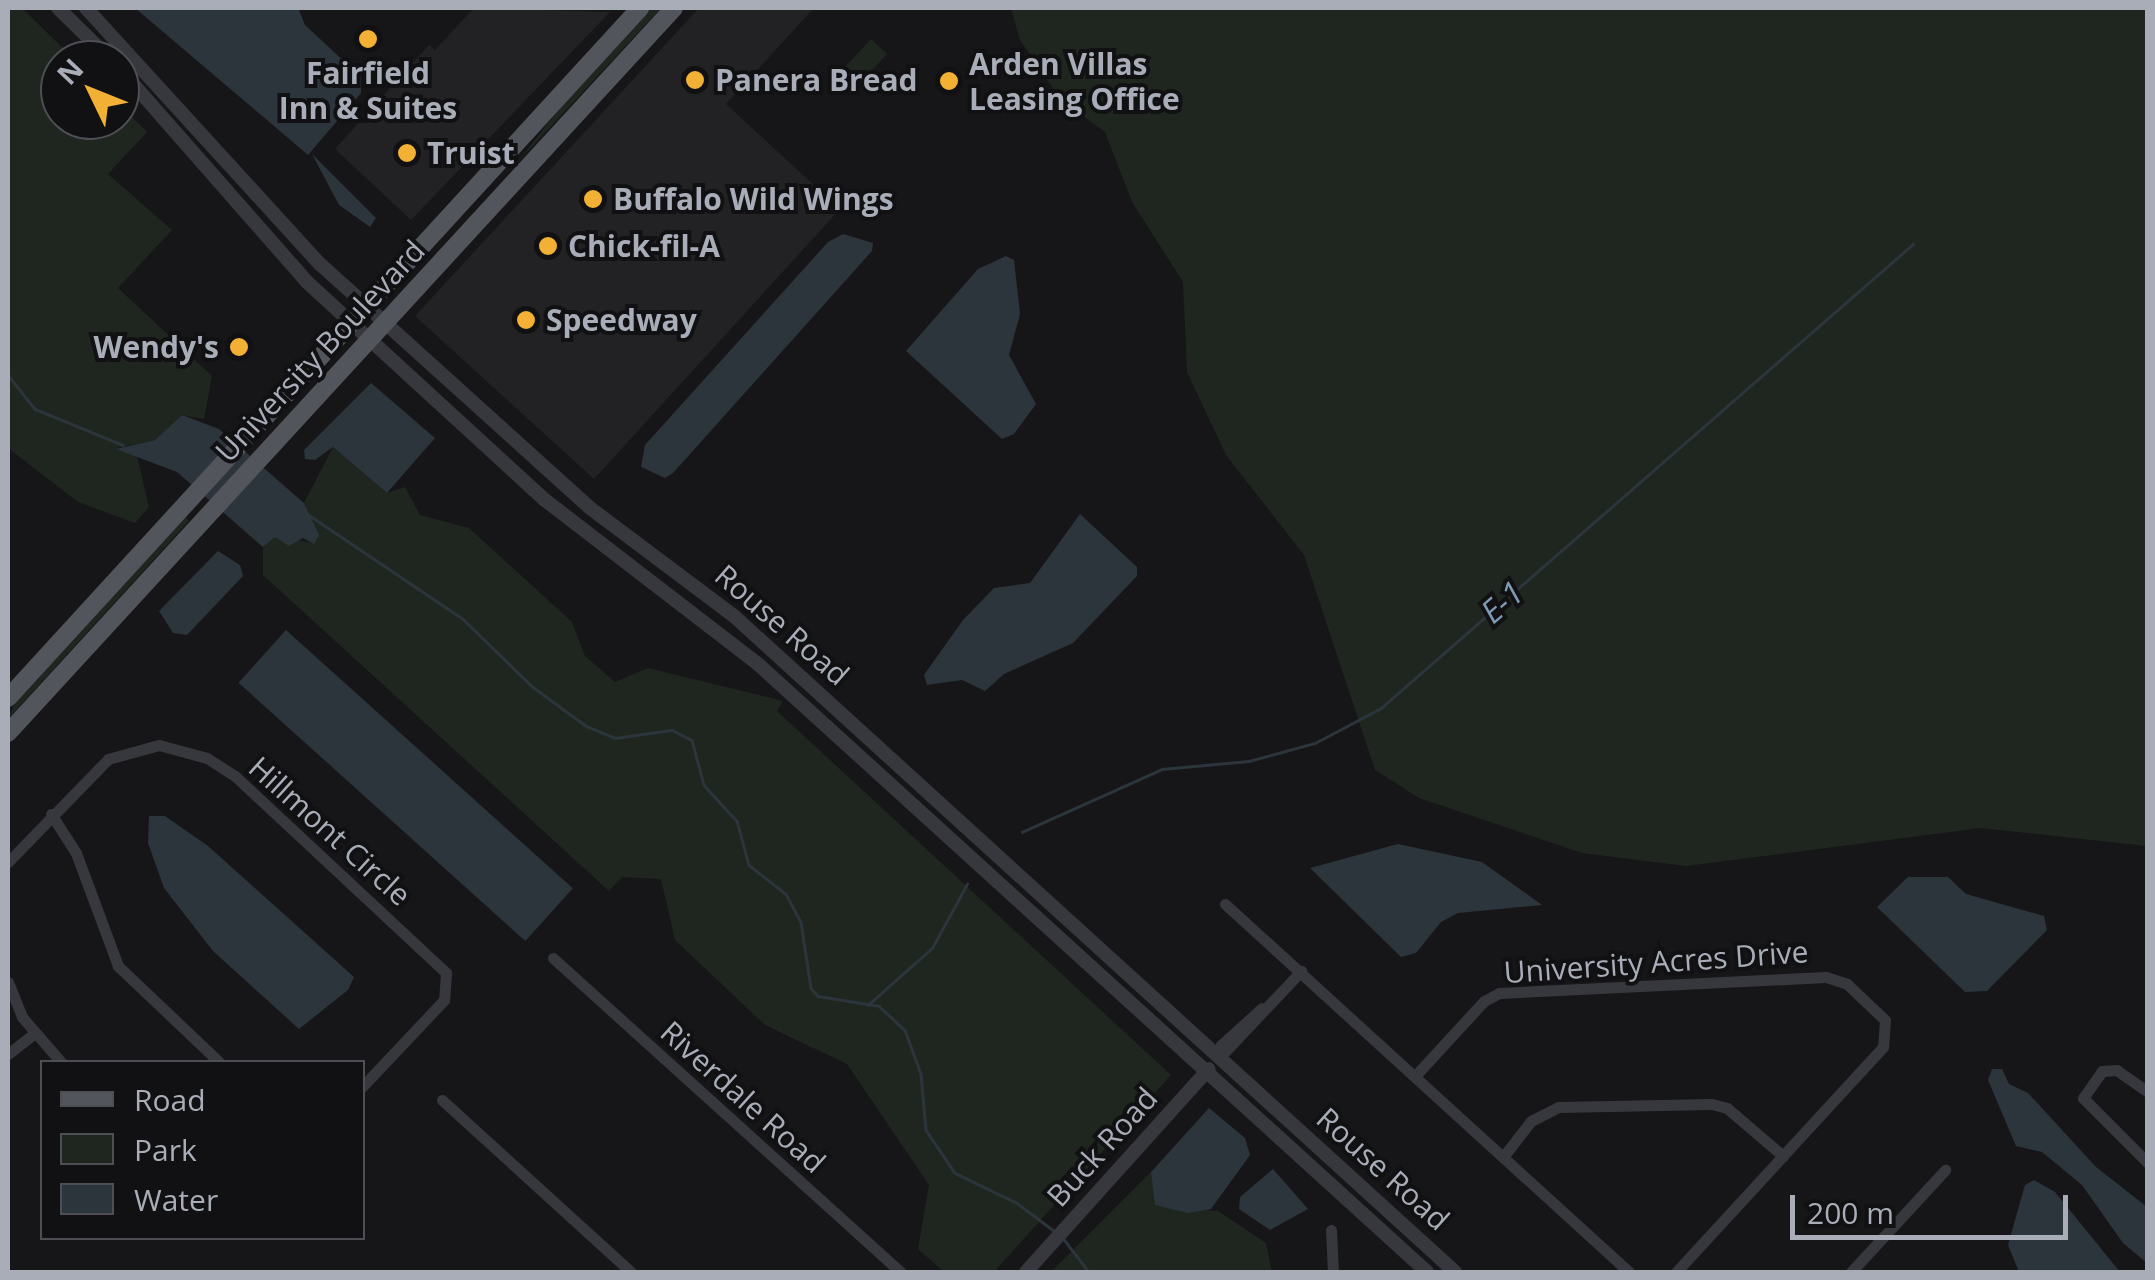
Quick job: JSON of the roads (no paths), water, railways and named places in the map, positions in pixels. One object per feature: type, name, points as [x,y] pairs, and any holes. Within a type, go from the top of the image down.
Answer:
[{"type":"main road","name":"University Boulevard","points":[[8,733],[674,8]]},
{"type":"main road","name":"University Boulevard","points":[[8,698],[632,10]]},
{"type":"street","points":[[58,8],[91,40]]},
{"type":"street","name":"Rouse Road","points":[[86,8],[274,219],[363,303],[590,508],[735,618],[1456,1272]]},
{"type":"street","name":"Rouse Road","points":[[140,93],[254,229],[348,320],[546,500],[722,632],[1426,1272]]},
{"type":"street","points":[[570,328],[590,316]]},
{"type":"street","points":[[722,632],[735,618]]},
{"type":"street","name":"Hillmont Circle","points":[[8,862],[86,776],[132,749],[182,749],[235,776],[446,973],[444,1000],[365,1083]]},
{"type":"street","points":[[51,814],[76,853],[118,966],[217,1060]]},
{"type":"street","points":[[1225,904],[1629,1272]]},
{"type":"street","name":"Riverdale Road","points":[[553,958],[901,1272]]},
{"type":"street","name":"Buck Road","points":[[1026,1272],[1250,1020],[1301,971]]},
{"type":"street","name":"University Acres Drive","points":[[1414,1076],[1499,993],[1839,979],[1884,1020],[1888,1034],[1883,1048],[1676,1272]]},
{"type":"street","points":[[8,982],[34,1034],[58,1060]]},
{"type":"street","points":[[8,1054],[34,1034]]},
{"type":"street","points":[[2148,1092],[2117,1070],[2102,1071],[2083,1098],[2148,1162]]},
{"type":"street","points":[[442,1100],[631,1272]]},
{"type":"street","points":[[1503,1157],[1532,1121],[1558,1108],[1712,1104],[1726,1108],[1783,1156]]},
{"type":"street","points":[[1851,1272],[1945,1170]]},
{"type":"street","points":[[1331,1230],[1333,1272]]},
{"type":"water","points":[[135,8],[299,10],[305,25],[361,77],[361,93],[308,155]]},
{"type":"water","points":[[312,154],[376,218],[370,227],[339,205]]},
{"type":"water","points":[[843,234],[873,243],[872,251],[673,473],[665,478],[641,467],[645,445],[828,242]]},
{"type":"water","points":[[1006,256],[1014,260],[1020,314],[1009,355],[1036,404],[1014,434],[1002,439],[906,351],[978,269]]},
{"type":"water","points":[[371,383],[435,438],[387,493],[333,447],[315,460],[305,459],[304,450]]},
{"type":"water","points":[[182,415],[219,429],[304,503],[319,535],[314,544],[303,538],[289,546],[275,537],[263,547],[177,472],[116,449],[155,440]]},
{"type":"water","points":[[1080,514],[1137,567],[1137,576],[1073,643],[1004,674],[985,691],[962,680],[927,685],[924,675],[963,620],[994,588],[1030,583]]},
{"type":"water","points":[[218,551],[240,565],[243,576],[187,635],[173,633],[159,611]]},
{"type":"water","points":[[286,630],[573,888],[525,941],[238,683]]},
{"type":"water","points":[[149,816],[165,816],[208,846],[354,977],[348,990],[299,1029],[213,951],[164,888],[148,843]]},
{"type":"water","points":[[1398,844],[1482,862],[1542,905],[1458,913],[1441,922],[1416,953],[1401,957],[1310,868]]},
{"type":"water","points":[[1908,877],[1948,877],[1966,894],[2044,916],[2047,930],[1987,991],[1965,992],[1877,907]]},
{"type":"water","points":[[1992,1069],[2002,1069],[2009,1084],[2028,1093],[2096,1167],[2147,1207],[2147,1263],[2123,1243],[2082,1185],[2042,1152],[2016,1146],[1988,1080]]},
{"type":"water","points":[[1209,1108],[1245,1138],[1250,1155],[1211,1209],[1188,1213],[1155,1205],[1151,1172]]},
{"type":"water","points":[[1273,1169],[1308,1209],[1270,1230],[1239,1209],[1240,1197]]},
{"type":"water","points":[[2034,1180],[2055,1192],[2120,1272],[2019,1272],[2008,1245],[2025,1185]]},
{"type":"waterway","name":"E-1","points":[[1022,832],[1162,769],[1249,761],[1315,743],[1381,708],[1913,244]]},
{"type":"waterway","points":[[8,375],[35,409],[123,445]]},
{"type":"waterway","points":[[309,515],[463,619],[533,687],[586,726],[615,738],[672,730],[692,740],[704,785],[737,821],[749,865],[786,894],[801,922],[811,988],[818,996],[879,1006],[905,1030],[921,1074],[926,1130],[955,1173],[1017,1203],[1053,1230]]},
{"type":"waterway","name":"E-1","points":[[868,1005],[932,948],[967,884]]},
{"type":"waterway","points":[[1063,1238],[1089,1272]]},
{"type":"place","name":"Fairfield Inn & Suites","points":[[368,39]]},
{"type":"place","name":"Panera Bread","points":[[695,80]]},
{"type":"place","name":"Arden Villas Leasing Office","points":[[949,81]]},
{"type":"place","name":"Truist","points":[[407,153]]},
{"type":"place","name":"Buffalo Wild Wings","points":[[593,199]]},
{"type":"place","name":"Chick-fil-A","points":[[548,246]]},
{"type":"place","name":"Speedway","points":[[526,320]]},
{"type":"place","name":"Wendy's","points":[[239,347]]}]
